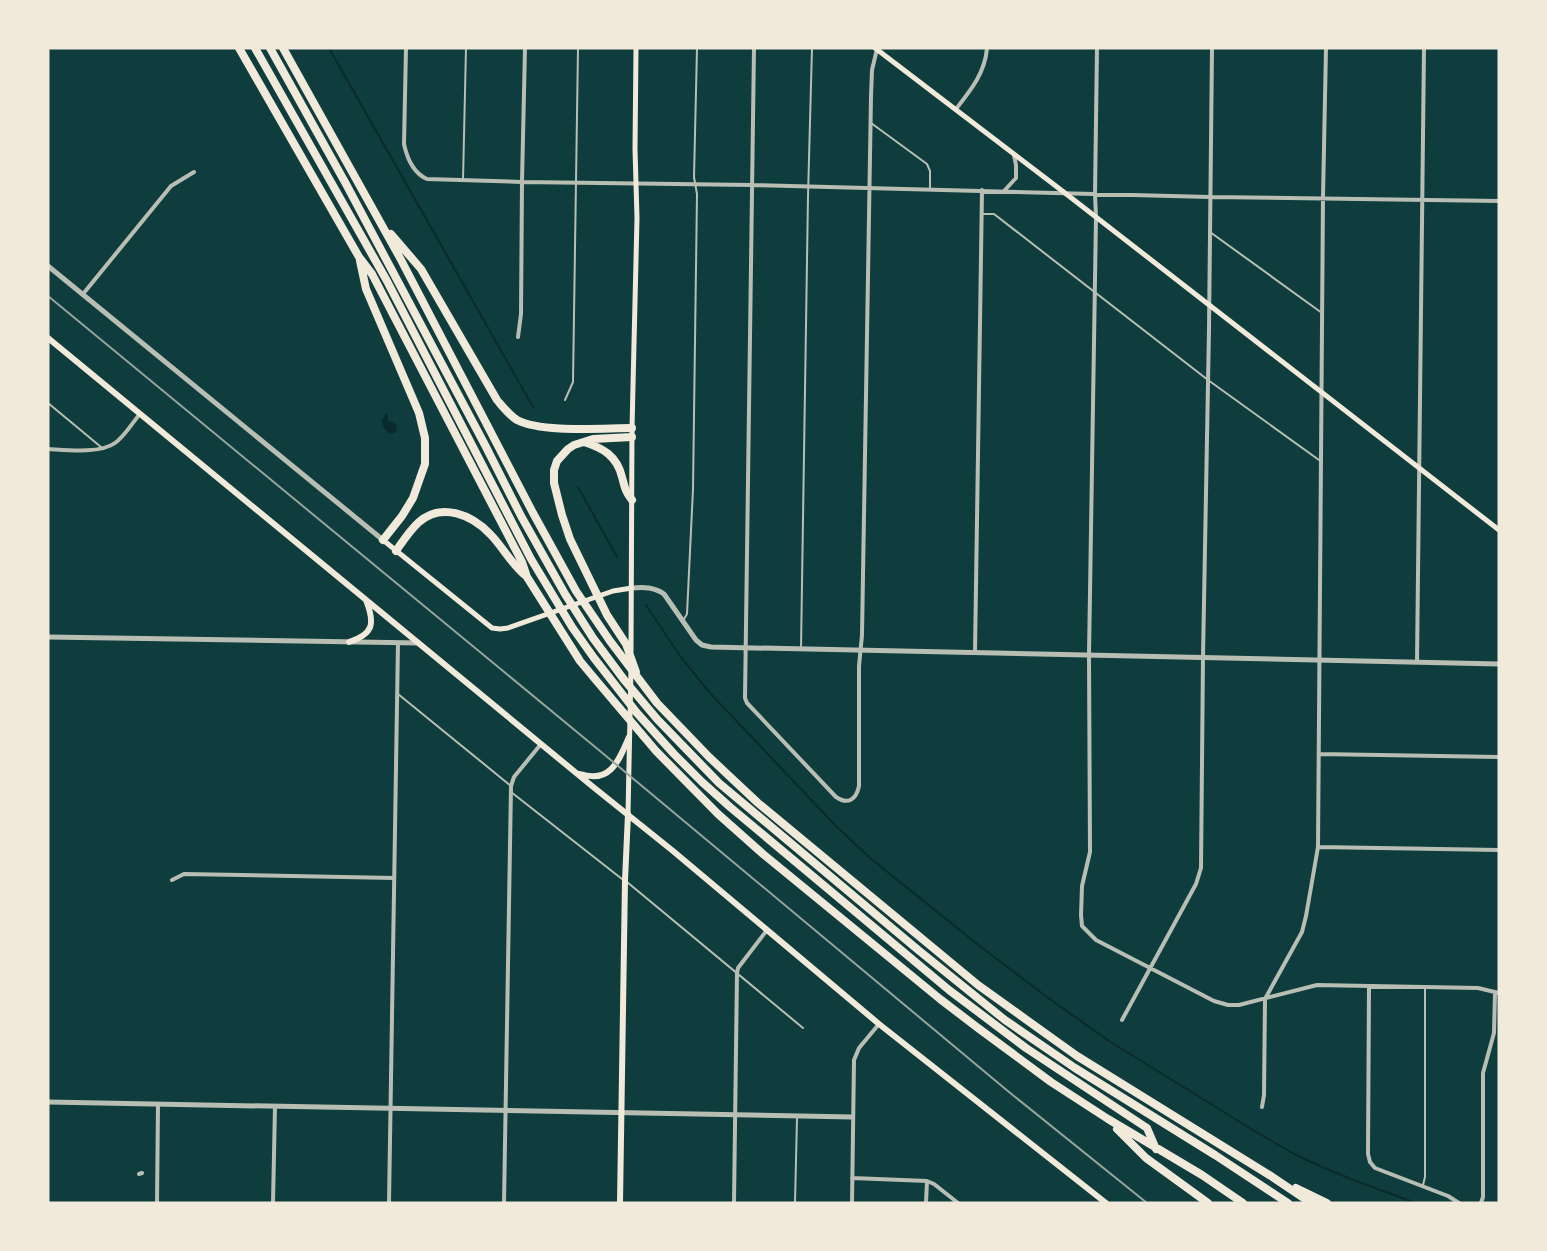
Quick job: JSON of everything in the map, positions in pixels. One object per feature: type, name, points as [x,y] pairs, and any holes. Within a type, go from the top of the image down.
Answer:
[{"type":"highway","points":[[239,48],[359,257],[378,284],[522,562],[527,577],[580,661],[656,751],[718,814],[763,854],[931,992],[1051,1082],[1156,1149],[1202,1175],[1243,1203]]},
{"type":"highway","points":[[255,48],[387,281],[526,549],[572,627],[637,712],[681,761],[730,807],[949,990],[1034,1054],[1147,1128],[1156,1149]]},
{"type":"highway","points":[[270,48],[565,594],[593,638],[657,719],[718,783],[743,805],[1005,1020],[1074,1068],[1288,1203]]},
{"type":"highway","points":[[283,48],[399,256],[576,591],[657,703],[758,803],[978,985],[1077,1056],[1311,1203]]},
{"type":"highway","points":[[380,222],[421,269],[497,400],[514,418],[540,427],[632,428]]},
{"type":"highway","points":[[359,257],[366,289],[419,412],[425,438],[425,464],[413,498],[383,540]]},
{"type":"highway","points":[[632,437],[582,442],[568,449],[557,462],[554,483],[570,539],[607,615],[626,644],[638,679]]},
{"type":"highway","points":[[582,442],[598,447],[608,453],[617,463],[625,491],[632,500]]},
{"type":"highway","points":[[396,551],[420,521],[432,514],[446,512],[462,514],[475,521],[491,535],[527,577]]},
{"type":"highway","points":[[1108,1119],[1146,1158],[1208,1203]]},
{"type":"highway","points":[[1270,1176],[1327,1203]]},
{"type":"main road","points":[[620,1203],[632,588],[632,428],[637,183],[636,48]]},
{"type":"main road","points":[[876,49],[1499,530]]},
{"type":"main road","points":[[48,338],[628,814],[879,1024],[1106,1203]]},
{"type":"main road","points":[[383,540],[492,628],[507,628],[613,591],[632,588]]},
{"type":"main road","points":[[349,642],[365,635],[371,626],[371,613],[366,599]]},
{"type":"main road","points":[[576,773],[593,777],[608,773],[618,762],[629,737]]},
{"type":"street","points":[[406,48],[404,144],[407,157],[415,171],[427,179],[1210,197],[1499,201]]},
{"type":"street","points":[[518,337],[521,314],[525,48]]},
{"type":"street","points":[[754,48],[745,698],[747,704],[842,801],[849,801],[858,793],[859,786],[859,666],[869,188],[872,70],[876,49]]},
{"type":"street","points":[[956,109],[981,74],[987,48]]},
{"type":"street","points":[[1097,48],[1089,655],[1089,852],[1082,886],[1082,926],[1096,940],[1214,1001],[1228,1005],[1265,999],[1310,986],[1478,988],[1497,993],[1494,1034],[1483,1073],[1483,1197],[1481,1203]]},
{"type":"street","points":[[1122,1020],[1196,884],[1201,868],[1212,48]]},
{"type":"street","points":[[1262,1107],[1265,999],[1302,932],[1318,847],[1326,48]]},
{"type":"street","points":[[1417,663],[1424,48]]},
{"type":"street","points":[[1004,191],[1014,181],[1016,175],[1013,154]]},
{"type":"street","points":[[83,294],[171,186],[194,172]]},
{"type":"street","points":[[975,653],[982,190]]},
{"type":"street","points":[[48,266],[383,540]]},
{"type":"street","points":[[48,449],[103,449],[117,442],[140,414]]},
{"type":"street","points":[[632,588],[649,587],[660,591],[696,640],[702,645],[711,647],[1499,664]]},
{"type":"street","points":[[48,637],[419,643]]},
{"type":"street","points":[[389,1203],[399,643]]},
{"type":"street","points":[[504,1203],[511,789],[514,777],[541,744]]},
{"type":"street","points":[[1319,754],[1499,757]]},
{"type":"street","points":[[1318,847],[1499,850]]},
{"type":"street","points":[[172,880],[184,874],[394,878]]},
{"type":"street","points":[[734,1203],[737,973],[738,968],[767,930]]},
{"type":"street","points":[[1369,986],[1368,1154],[1372,1164],[1448,1196],[1459,1203]]},
{"type":"street","points":[[852,1203],[854,1060],[859,1048],[879,1024]]},
{"type":"street","points":[[48,1102],[852,1116]]},
{"type":"street","points":[[157,1203],[158,1104]]},
{"type":"street","points":[[273,1203],[275,1106]]},
{"type":"street","points":[[852,1178],[920,1179],[934,1184],[958,1203]]},
{"type":"street","points":[[926,1203],[927,1181]]},
{"type":"lane","points":[[463,180],[466,48]]},
{"type":"lane","points":[[565,400],[573,382],[578,48]]},
{"type":"lane","points":[[682,621],[687,614],[693,489],[697,194],[694,177],[697,48]]},
{"type":"lane","points":[[801,649],[812,48]]},
{"type":"lane","points":[[871,123],[927,164],[930,171],[930,189]]},
{"type":"lane","points":[[982,214],[994,214],[1208,380],[1321,461]]},
{"type":"lane","points":[[1210,231],[1322,313]]},
{"type":"lane","points":[[48,403],[103,449]]},
{"type":"lane","points":[[398,694],[803,1028]]},
{"type":"lane","points":[[1423,1186],[1425,1177],[1425,987]]},
{"type":"lane","points":[[795,1203],[797,1115]]},
{"type":"water","points":[[387,412],[388,420],[397,425],[396,432],[392,434],[386,431],[382,423]]},
{"type":"waterway","points":[[329,48],[533,407]]},
{"type":"waterway","points":[[578,487],[617,557]]},
{"type":"waterway","points":[[646,605],[680,656],[709,692],[835,825],[870,858],[981,947],[1109,1041],[1253,1130],[1322,1167],[1416,1203]]},
{"type":"railway","points":[[48,296],[1009,1092],[1147,1203]]}]
